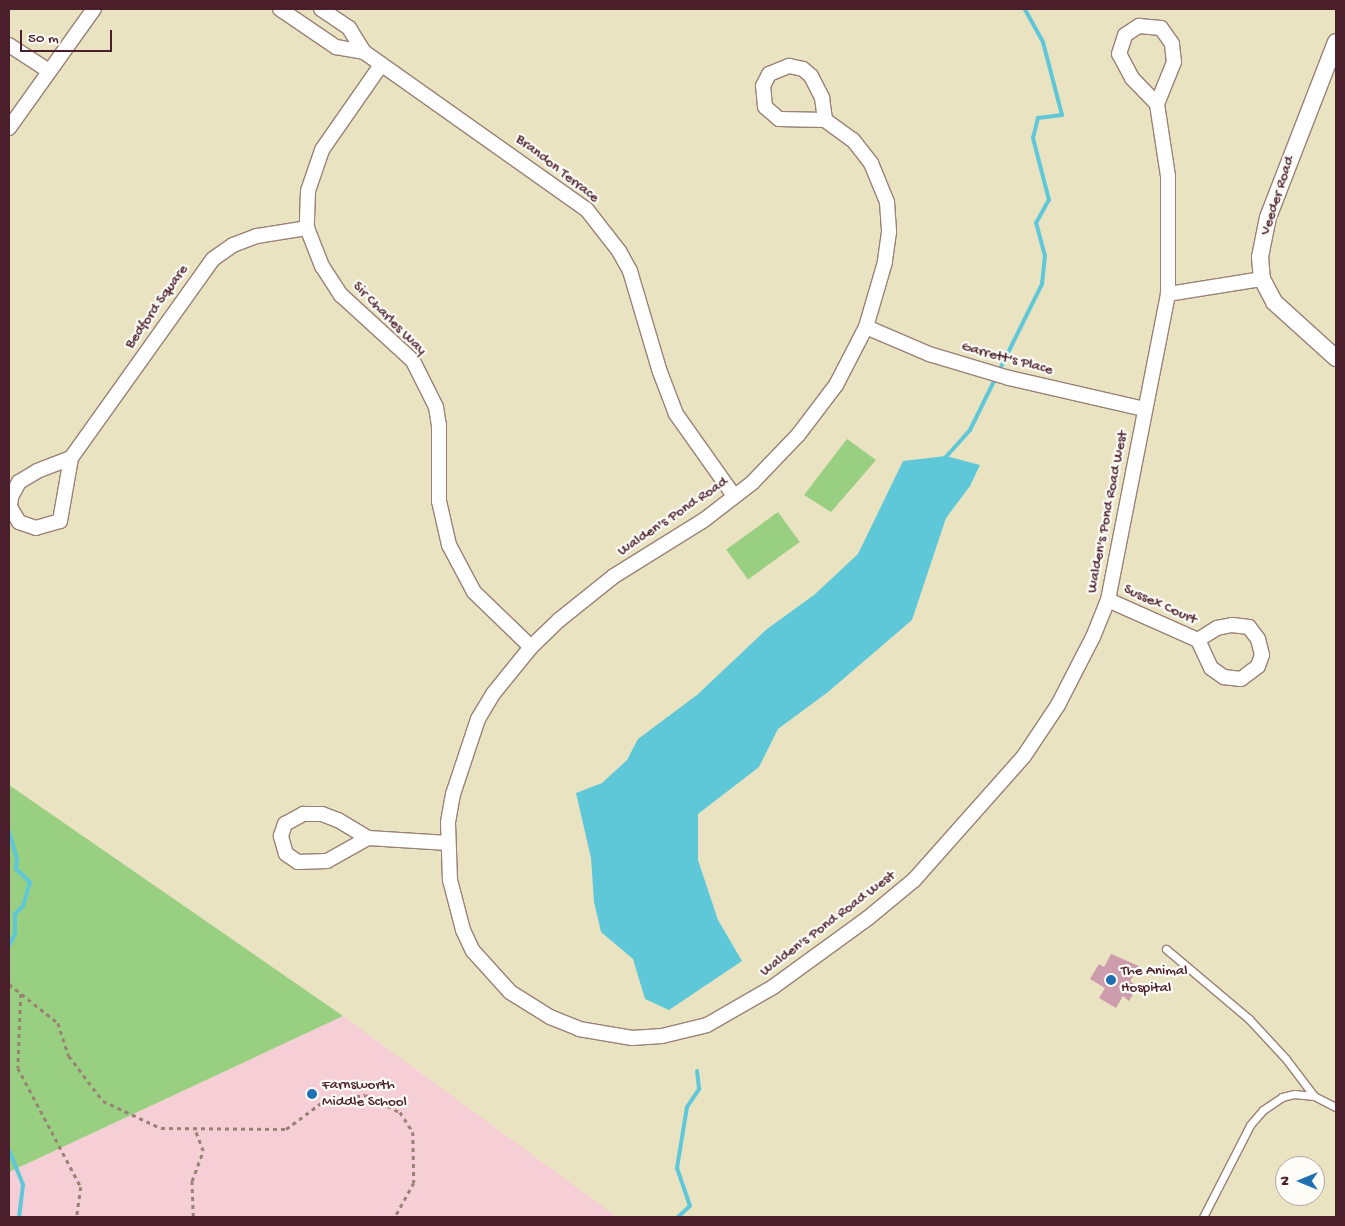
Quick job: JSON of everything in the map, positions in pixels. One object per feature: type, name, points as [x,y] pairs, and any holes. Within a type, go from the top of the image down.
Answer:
[{"type":"street","points":[[9,128],[94,9]]},
{"type":"street","name":"Brandon Terrace","points":[[280,9],[336,47],[364,52]]},
{"type":"street","name":"Brandon Terrace","points":[[322,9],[348,28],[364,52],[381,65],[540,175],[587,210],[603,229],[630,271],[660,372],[676,414],[734,496]]},
{"type":"street","points":[[1139,26],[1161,28],[1172,44],[1174,62],[1157,104],[1132,78],[1119,54],[1125,35],[1139,26]]},
{"type":"street","name":"Veeder Road","points":[[1336,42],[1268,217],[1260,257],[1262,279],[1274,302],[1336,358]]},
{"type":"street","points":[[9,45],[49,71]]},
{"type":"street","name":"Sir Charles Way","points":[[381,65],[322,150],[308,191],[307,228],[322,266],[341,295],[413,361],[436,407],[440,425],[440,501],[449,545],[474,592],[532,647]]},
{"type":"street","points":[[789,66],[803,69],[811,76],[822,98],[825,120],[791,120],[771,115],[762,95],[769,74],[789,66]]},
{"type":"street","name":"Walden's Pond Road West","points":[[470,738],[453,794],[448,843],[450,880],[463,930],[473,951],[510,992],[550,1017],[579,1029],[616,1037],[662,1036],[707,1025],[773,987],[868,918],[920,873],[1024,756],[1058,705],[1108,600],[1168,294],[1168,176],[1157,104]]},
{"type":"street","name":"Walden's Pond Road","points":[[470,738],[493,694],[532,647],[559,620],[614,576],[704,520],[734,496],[778,458],[817,413],[836,385],[866,327],[885,262],[889,232],[886,202],[871,163],[853,140],[825,120]]},
{"type":"street","name":"Bedford Square","points":[[71,458],[37,471],[19,482],[11,497],[10,507],[19,522],[36,528],[60,521],[71,458],[213,259],[233,245],[257,236],[307,228]]},
{"type":"street","points":[[1168,294],[1262,279]]},
{"type":"street","name":"Garrett's Place","points":[[866,327],[929,354],[1009,378],[1144,409]]},
{"type":"street","name":"Sussex Court","points":[[1108,600],[1198,640],[1211,668],[1224,677],[1241,679],[1258,666],[1262,655],[1258,639],[1249,627],[1232,625],[1217,628],[1198,640]]},
{"type":"street","points":[[368,838],[327,861],[311,864],[298,862],[286,854],[281,836],[285,824],[292,818],[302,814],[322,814],[338,820],[368,838],[448,843]]},
{"type":"lane","points":[[1166,949],[1249,1020],[1286,1059],[1314,1096]]},
{"type":"lane","points":[[1202,1217],[1250,1125],[1263,1110],[1282,1097],[1294,1094],[1314,1096],[1336,1107]]},
{"type":"path","points":[[9,984],[58,1023],[69,1056],[103,1101],[161,1128],[286,1129],[324,1102],[366,1095],[400,1112],[413,1132],[414,1183],[395,1217]]},
{"type":"path","points":[[21,994],[18,1068],[81,1187],[77,1217]]},
{"type":"path","points":[[193,1217],[192,1181],[203,1151],[194,1127]]},
{"type":"shaded area","name":"Farnsworth Middle School","points":[[343,1016],[617,1217],[9,1217],[9,1172]]},
{"type":"green space","points":[[847,439],[876,460],[831,512],[804,495]]},
{"type":"green space","points":[[778,512],[800,542],[748,580],[726,550]]},
{"type":"green space","points":[[9,785],[343,1016],[9,1172]]},
{"type":"water","points":[[946,456],[980,465],[970,486],[946,518],[912,620],[828,692],[778,729],[759,767],[698,814],[698,860],[718,920],[742,961],[669,1010],[645,999],[633,959],[601,932],[594,902],[591,858],[576,793],[602,783],[627,760],[638,739],[697,695],[767,629],[814,595],[858,554],[903,461]]},
{"type":"building","name":"The Animal Hospital","points":[[1111,954],[1139,966],[1130,981],[1138,986],[1129,1001],[1123,996],[1116,1008],[1099,998],[1105,988],[1090,979],[1099,964],[1104,967]]},
{"type":"waterway","points":[[999,371],[1042,284],[1045,256],[1036,223],[1049,200],[1033,138],[1038,118],[1062,115],[1043,42],[1025,9]]},
{"type":"waterway","points":[[944,459],[970,430],[996,377]]},
{"type":"waterway","points":[[9,831],[17,859],[16,869],[30,882],[23,906],[15,914],[15,934],[9,946]]},
{"type":"waterway","points":[[678,1217],[690,1206],[677,1168],[687,1107],[699,1089],[697,1071]]},
{"type":"waterway","points":[[9,1150],[23,1185],[19,1217]]},
{"type":"place","name":"The Animal Hospital","points":[[1111,980]]},
{"type":"place","name":"Farnsworth Middle School","points":[[312,1094]]}]
